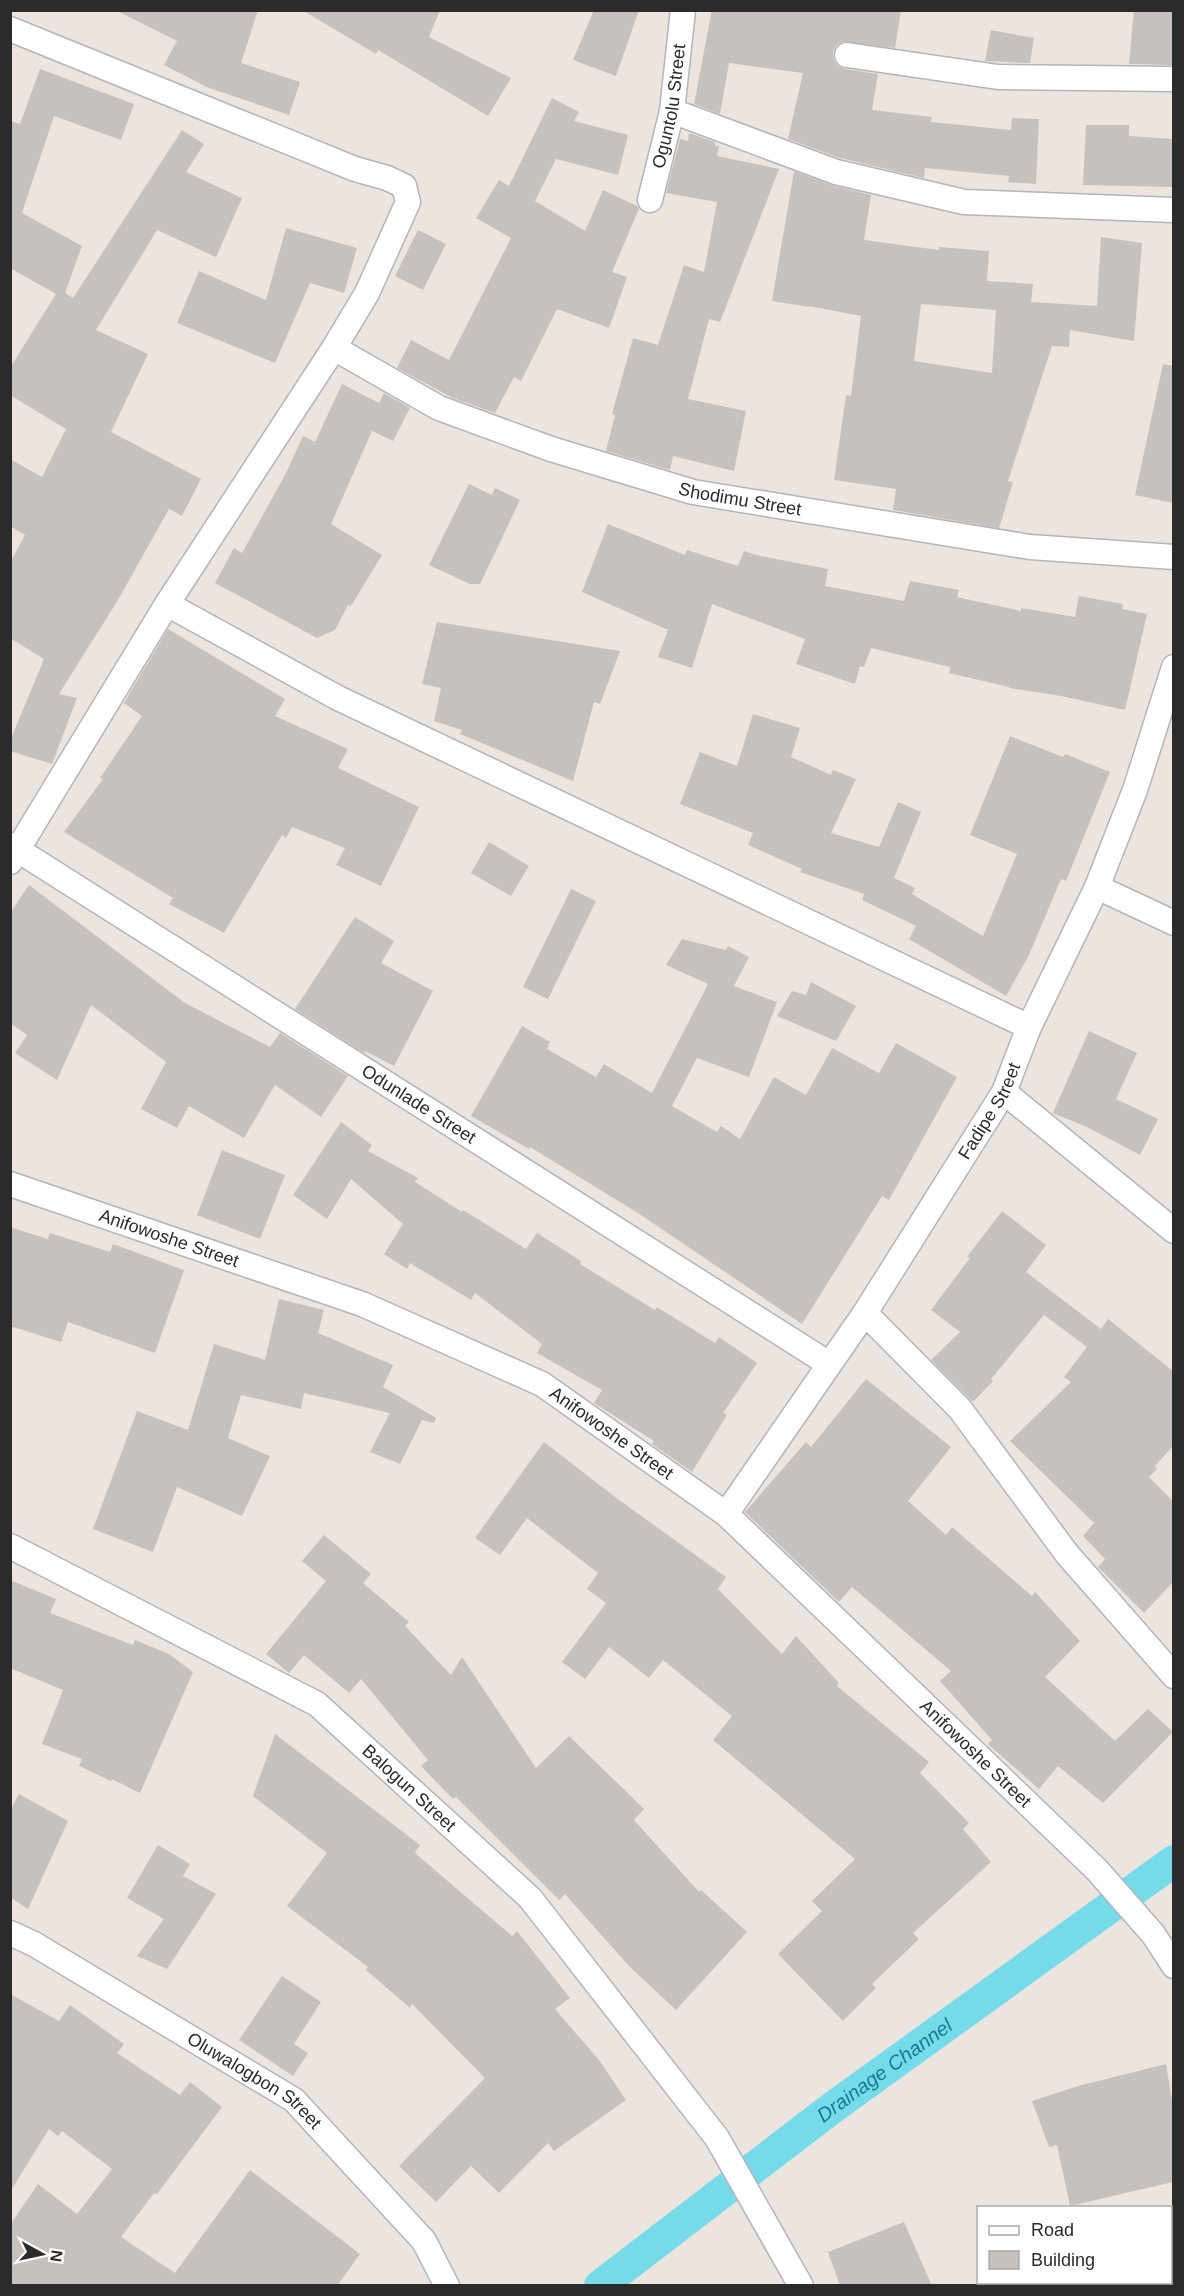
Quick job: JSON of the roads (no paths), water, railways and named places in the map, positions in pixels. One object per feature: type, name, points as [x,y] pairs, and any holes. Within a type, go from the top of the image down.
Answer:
[{"type":"street","name":"Oguntolu Street","points":[[650,200],[672,111],[683,10]]},
{"type":"street","points":[[10,28],[337,162],[387,178],[404,186],[408,202],[367,293],[334,348],[167,604],[13,852]]},
{"type":"street","points":[[847,55],[998,76],[1173,78]]},
{"type":"street","points":[[672,111],[836,172],[964,202],[1173,210]]},
{"type":"street","name":"Shodimu Street","points":[[334,348],[439,408],[551,449],[693,492],[1030,547],[1173,557]]},
{"type":"street","points":[[167,604],[338,698],[1029,1027]]},
{"type":"street","name":"Fadipe Street","points":[[726,1514],[865,1312],[1004,1092],[1029,1027],[1097,887],[1135,790],[1173,667]]},
{"type":"street","name":"Odunlade Street","points":[[13,852],[829,1364]]},
{"type":"street","points":[[1097,887],[1173,923]]},
{"type":"street","points":[[1004,1092],[1173,1231]]},
{"type":"street","name":"Anifowoshe Street","points":[[10,1184],[362,1304],[542,1384],[726,1514],[1097,1870],[1153,1934],[1173,1966]]},
{"type":"street","points":[[865,1312],[960,1409],[1067,1554],[1173,1676]]},
{"type":"street","name":"Balogun Street","points":[[10,1546],[317,1704],[530,1898],[717,2138],[801,2286]]},
{"type":"street","name":"Oluwalogbon Street","points":[[10,1933],[34,1944],[294,2100],[424,2241],[447,2286]]},
{"type":"waterway","name":"Drainage Channel","points":[[600,2286],[832,2108],[1174,1861]]}]
